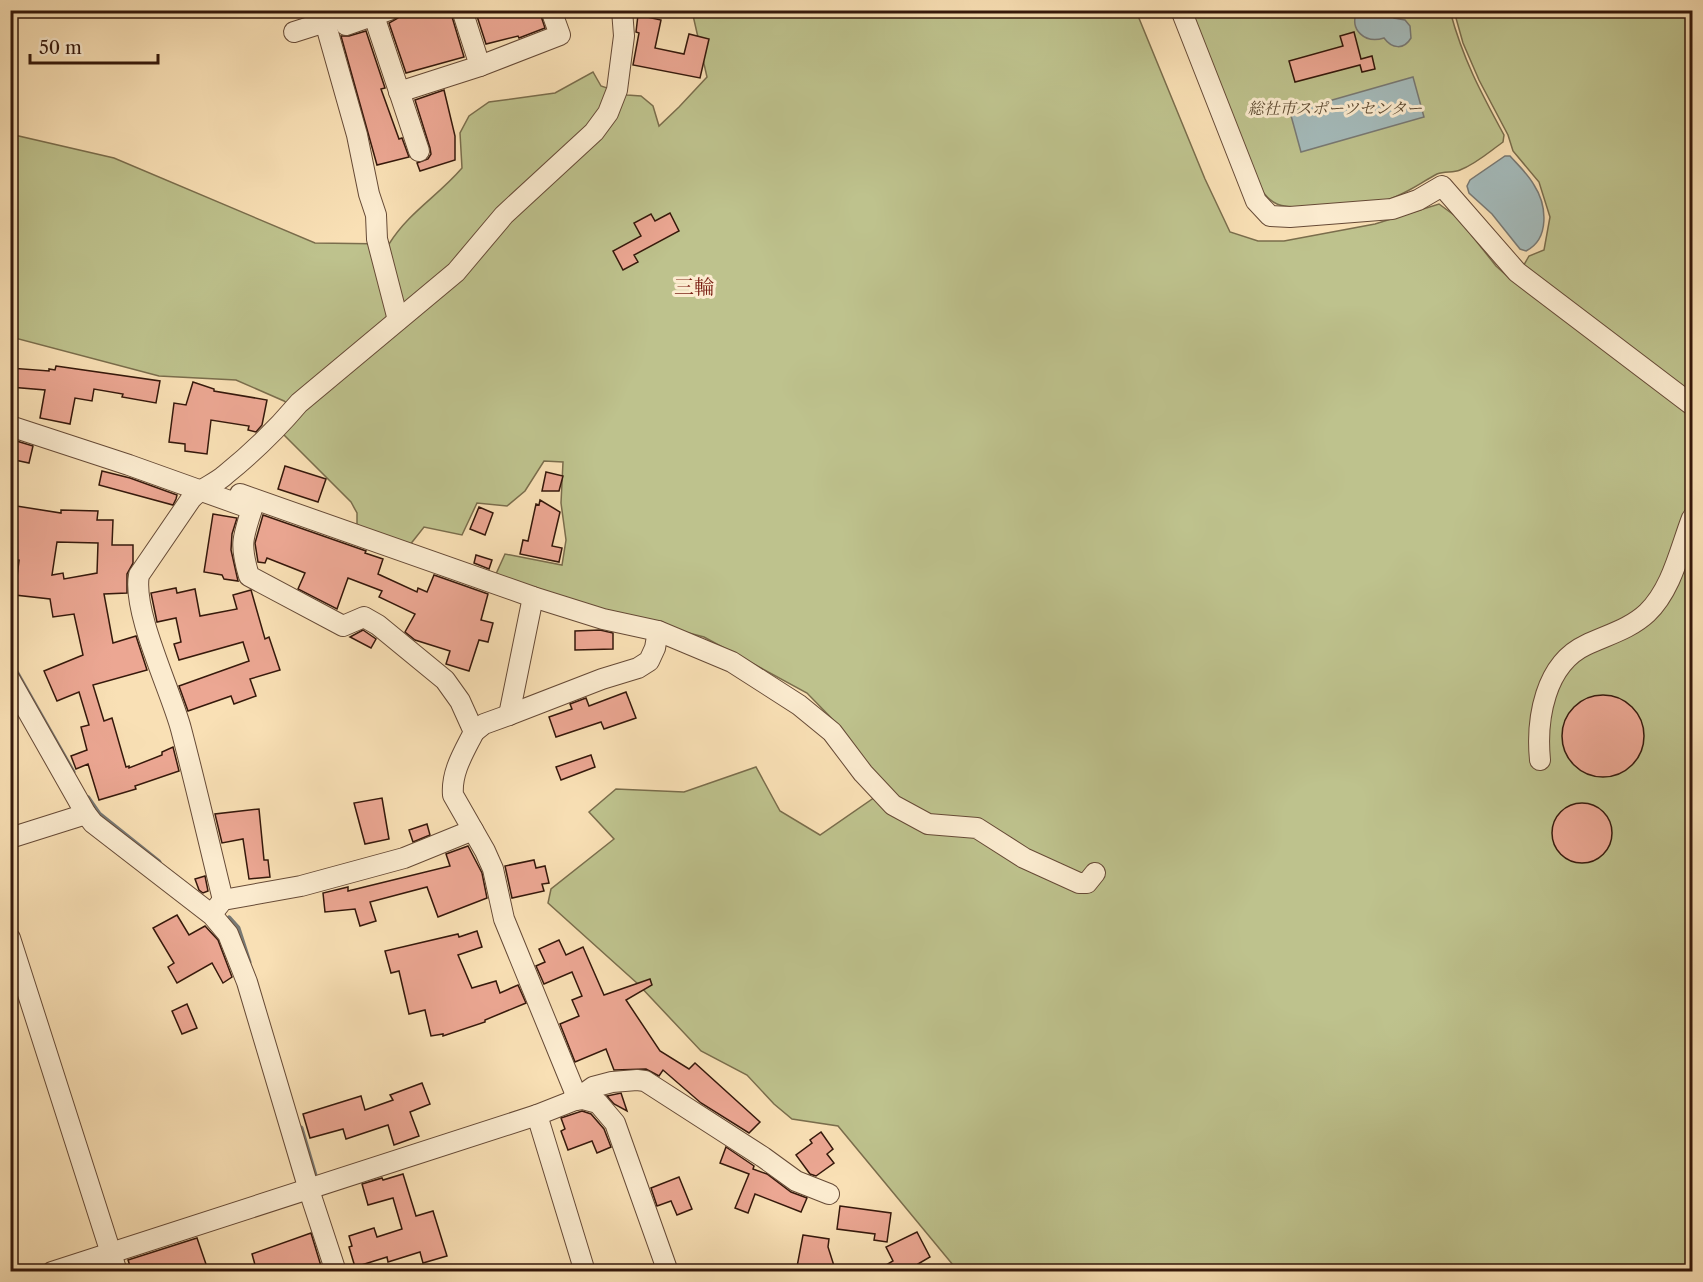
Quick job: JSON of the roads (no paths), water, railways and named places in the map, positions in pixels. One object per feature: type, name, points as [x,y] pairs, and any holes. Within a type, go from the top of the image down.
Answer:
[{"type":"street","points":[[462,10],[480,66]]},
{"type":"street","points":[[399,92],[480,66],[560,35],[551,10]]},
{"type":"street","points":[[336,1272],[315,1188],[247,982],[217,907],[181,727],[141,607],[139,575],[199,490],[223,477],[284,421],[299,403],[456,272],[504,215],[594,132],[608,113],[617,90],[624,36],[622,10]]},
{"type":"street","points":[[1181,10],[1256,201],[1270,216],[1290,217],[1392,209],[1418,200],[1442,186],[1517,272],[1692,405]]},
{"type":"street","points":[[337,16],[346,25],[382,13],[399,92],[419,151]]},
{"type":"street","points":[[337,16],[357,135],[369,194],[376,215],[377,239],[398,320]]},
{"type":"street","points":[[294,32],[337,16]]},
{"type":"street","points":[[10,426],[252,509],[243,535],[242,550],[249,576],[343,626],[364,617],[378,625],[445,680],[460,701],[474,732]]},
{"type":"street","points":[[199,490],[222,488],[533,597],[603,619],[658,631],[690,644],[732,662],[799,705],[832,732],[862,773],[893,805],[928,824],[977,828],[1024,858],[1079,883],[1087,883],[1095,873]]},
{"type":"street","points":[[1540,760],[1540,728],[1544,701],[1553,676],[1566,658],[1585,645],[1615,634],[1646,614],[1668,582],[1692,518]]},
{"type":"street","points":[[508,715],[533,597]]},
{"type":"street","points":[[649,661],[655,648],[658,631]]},
{"type":"street","points":[[575,1100],[574,1090],[504,919],[493,869],[453,795],[452,784],[474,732],[484,724],[602,679],[638,668],[667,649],[690,644]]},
{"type":"street","points":[[10,680],[86,814],[93,822],[217,907],[404,858],[473,830]]},
{"type":"street","points":[[10,838],[86,814]]},
{"type":"street","points":[[10,939],[117,1272]]},
{"type":"street","points":[[52,1272],[537,1115],[575,1100],[593,1087],[637,1080],[645,1081],[796,1181],[829,1194]]},
{"type":"street","points":[[575,1100],[583,1099],[598,1103],[615,1123],[668,1272]]},
{"type":"street","points":[[537,1115],[585,1272]]},
{"type":"waterway","points":[[10,661],[73,772]]},
{"type":"waterway","points":[[88,798],[99,814],[159,862]]},
{"type":"waterway","points":[[229,918],[238,928],[249,962]]},
{"type":"waterway","points":[[301,1128],[317,1182]]},
{"type":"district","name":"三輪","points":[[694,287]]},
{"type":"park label","name":"総社市スポーツセンター","points":[[1335,108]]}]
